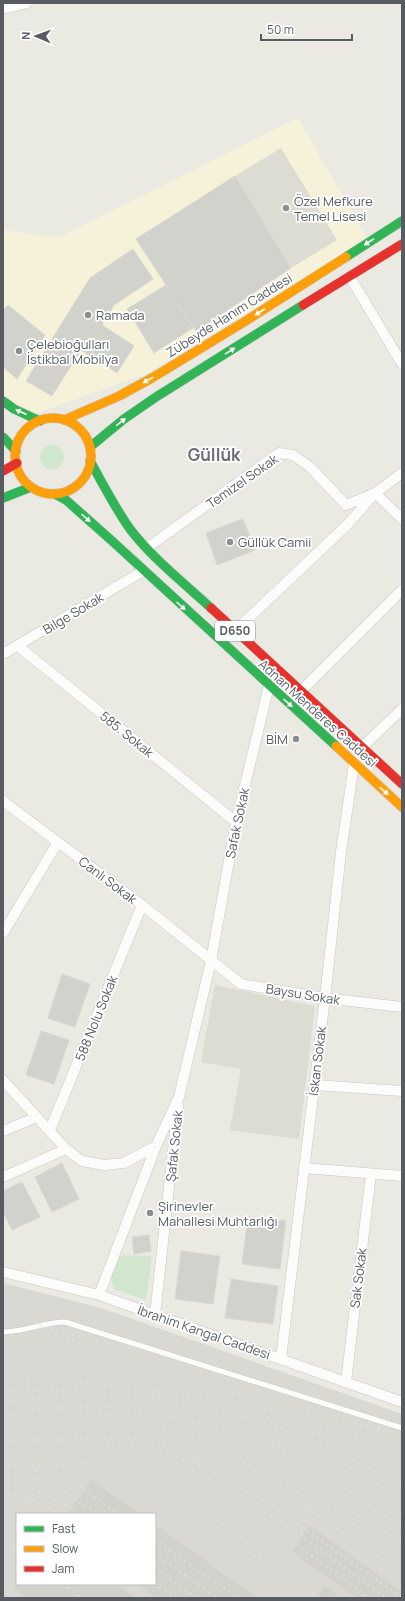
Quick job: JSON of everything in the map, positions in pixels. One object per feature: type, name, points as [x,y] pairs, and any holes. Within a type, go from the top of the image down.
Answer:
[{"type":"main road","name":"Zübeyde Hanım Caddesi","points":[[64,420],[112,399],[152,378],[244,322],[402,221]]},
{"type":"main road","points":[[90,447],[124,419],[156,397],[402,244]]},
{"type":"main road","points":[[3,401],[14,409],[40,421]]},
{"type":"main road","points":[[52,419],[64,420],[74,425],[83,433],[90,447],[89,468],[83,480],[73,488],[61,494],[48,494],[36,490],[25,482],[18,471],[16,451],[22,435],[30,427],[40,421],[52,419]]},
{"type":"main road","points":[[3,436],[16,451]]},
{"type":"main road","name":"Adnan Menderes Caddesi","points":[[90,461],[114,505],[131,530],[147,548],[402,784]]},
{"type":"main road","points":[[3,471],[17,463]]},
{"type":"main road","points":[[3,498],[31,487]]},
{"type":"main road","name":"Adnan Menderes Caddesi","points":[[55,494],[66,500],[402,807]]},
{"type":"street","points":[[3,9],[27,3]]},
{"type":"street","points":[[350,277],[402,364]]},
{"type":"street","name":"Temizel Sokak","points":[[147,548],[279,453],[293,454],[310,467],[346,505],[375,493]]},
{"type":"street","points":[[235,631],[348,524],[375,493],[402,472]]},
{"type":"street","points":[[375,493],[402,519]]},
{"type":"street","name":"Bilge Sokak","points":[[3,654],[143,571]]},
{"type":"street","points":[[301,691],[402,590]]},
{"type":"street","name":"585. Sokak","points":[[18,646],[236,822]]},
{"type":"street","name":"Safak Sokak","points":[[211,960],[236,822],[269,686]]},
{"type":"street","points":[[362,747],[402,709]]},
{"type":"street","name":"İskan Sokak","points":[[281,1359],[315,1085],[341,852],[354,764]]},
{"type":"street","name":"Canlı Sokak","points":[[3,801],[142,905],[211,960]]},
{"type":"street","points":[[3,933],[58,842]]},
{"type":"street","name":"588 Nolu Sokak","points":[[50,1130],[142,905]]},
{"type":"street","name":"Baysu Sokak","points":[[211,960],[241,984],[325,998],[402,1007]]},
{"type":"street","name":"Şafak Sokak","points":[[155,1315],[179,1097],[211,960]]},
{"type":"street","points":[[3,1080],[66,1149],[82,1161],[104,1165],[124,1163],[156,1146]]},
{"type":"street","points":[[315,1085],[402,1091]]},
{"type":"street","name":"Şafak Sokak","points":[[99,1295],[156,1146],[179,1097]]},
{"type":"street","points":[[3,1131],[37,1117]]},
{"type":"street","points":[[3,1177],[66,1149]]},
{"type":"street","points":[[304,1168],[402,1176]]},
{"type":"street","name":"Sak Sokak","points":[[346,1382],[371,1174]]},
{"type":"street","name":"İbrahim Kangal Caddesi","points":[[3,1272],[99,1295],[402,1402]]},
{"type":"lane","points":[[3,1332],[25,1330],[53,1322],[65,1322],[402,1428]]},
{"type":"shaded area","points":[[298,118],[368,240],[146,374],[34,414],[3,397],[3,230],[59,238]]},
{"type":"shaded area","name":"Özel Mefkure Temel Lisesi","points":[[281,148],[337,240],[291,268],[235,176]]},
{"type":"shaded area","points":[[215,985],[315,1006],[299,1139],[230,1130],[241,1069],[201,1062]]},
{"type":"shaded area","points":[[3,1283],[98,1307],[402,1414],[402,1598],[3,1598]]},
{"type":"green space","points":[[52,445],[61,448],[64,457],[61,466],[52,469],[43,466],[40,457],[43,448]]},
{"type":"green space","points":[[119,1255],[152,1256],[146,1300],[114,1289],[110,1275]]},
{"type":"building","points":[[235,176],[291,268],[196,331],[136,239]]},
{"type":"building","name":"Ramada","points":[[133,249],[153,279],[114,305],[102,325],[134,346],[117,373],[81,350],[52,396],[26,381],[90,278]]},
{"type":"building","points":[[166,285],[193,328],[154,353],[127,309]]},
{"type":"building","name":"Çelebioğulları İstikbal Mobilya","points":[[8,305],[45,335],[17,379],[3,367],[3,310]]},
{"type":"building","name":"Güllük Camii","points":[[243,519],[255,550],[217,565],[206,533]]},
{"type":"building","points":[[62,974],[90,984],[75,1027],[48,1018]]},
{"type":"building","points":[[41,1031],[69,1040],[54,1084],[26,1075]]},
{"type":"building","points":[[62,1163],[79,1199],[52,1212],[35,1177]]},
{"type":"building","points":[[22,1182],[40,1217],[12,1230],[3,1211],[3,1191]]},
{"type":"building","points":[[248,1217],[286,1221],[280,1269],[242,1264]]},
{"type":"building","points":[[149,1235],[151,1251],[134,1254],[132,1237]]},
{"type":"building","points":[[181,1251],[220,1256],[213,1304],[175,1299]]},
{"type":"building","points":[[231,1279],[278,1286],[273,1324],[225,1318]]},
{"type":"building","points":[[92,1479],[139,1513],[68,1513]]},
{"type":"building","points":[[156,1525],[258,1598],[156,1598],[138,1585],[156,1585]]},
{"type":"building","points":[[309,1525],[402,1592],[402,1598],[356,1598],[291,1551]]},
{"type":"building","points":[[16,1584],[118,1585],[136,1598],[28,1598],[13,1588]]},
{"type":"building","points":[[325,1586],[341,1598],[316,1598]]},
{"type":"railway","points":[[3,1306],[70,1340],[141,1367],[204,1385],[300,1408],[395,1436]]},
{"type":"railway","points":[[3,1380],[70,1381],[206,1398],[312,1417]]},
{"type":"railway","points":[[3,1391],[83,1391]]},
{"type":"railway","points":[[3,1402],[72,1396],[159,1398],[269,1424],[332,1448],[402,1487]]},
{"type":"railway","points":[[3,1416],[45,1408],[112,1406],[172,1417],[253,1437],[304,1460],[393,1506],[402,1513]]},
{"type":"railway","points":[[81,1412],[110,1414],[171,1427],[203,1436],[341,1504],[402,1543]]},
{"type":"railway","points":[[250,1415],[308,1425],[402,1449]]},
{"type":"railway","points":[[295,1429],[336,1438],[402,1476]]},
{"type":"railway","points":[[3,1442],[89,1438],[136,1438],[190,1452],[236,1474],[294,1510],[402,1585]]},
{"type":"railway","points":[[272,1441],[329,1455],[402,1499]]},
{"type":"railway","points":[[89,1444],[134,1445],[187,1459],[233,1482],[266,1502],[402,1597]]},
{"type":"railway","points":[[118,1449],[152,1456],[177,1464],[238,1494],[289,1527],[386,1598]]},
{"type":"railway","points":[[239,1459],[265,1476],[336,1511],[402,1556]]},
{"type":"railway","points":[[3,1466],[94,1464],[133,1472],[197,1505],[319,1598]]},
{"type":"railway","points":[[29,1470],[54,1473],[78,1485],[117,1513]]},
{"type":"railway","points":[[3,1473],[47,1480],[96,1513]]},
{"type":"railway","points":[[3,1482],[23,1486],[43,1494],[76,1513]]},
{"type":"railway","points":[[335,1482],[402,1528]]},
{"type":"railway","points":[[279,1487],[299,1503],[402,1573]]},
{"type":"railway","points":[[3,1493],[31,1499],[57,1513]]},
{"type":"railway","points":[[255,1511],[280,1532],[369,1598]]},
{"type":"railway","points":[[3,1539],[16,1548]]},
{"type":"railway","points":[[156,1541],[238,1598]]},
{"type":"railway","points":[[250,1552],[288,1589],[300,1598]]},
{"type":"railway","points":[[156,1555],[217,1598]]},
{"type":"railway","points":[[156,1570],[196,1598]]},
{"type":"railway","points":[[156,1584],[176,1598]]},
{"type":"railway","points":[[65,1585],[82,1598]]},
{"type":"railway","points":[[3,1589],[16,1598]]},
{"type":"traffic: fast","points":[[346,257],[402,221]]},
{"type":"traffic: fast","points":[[90,447],[124,419],[156,397],[303,305]]},
{"type":"traffic: fast","points":[[3,401],[14,409],[40,421]]},
{"type":"traffic: fast","points":[[3,437],[16,451]]},
{"type":"traffic: fast","points":[[90,461],[119,513],[138,539],[158,560],[211,608]]},
{"type":"traffic: fast","points":[[3,498],[31,487]]},
{"type":"traffic: fast","points":[[55,494],[66,500],[111,540],[336,746]]},
{"type":"traffic: slow","points":[[64,420],[119,396],[152,378],[346,257]]},
{"type":"traffic: slow","points":[[53,418],[67,421],[80,429],[88,442],[91,456],[88,470],[80,483],[67,491],[53,494],[39,491],[26,483],[18,470],[15,456],[18,442],[26,429],[39,421],[53,418]]},
{"type":"traffic: slow","points":[[336,746],[402,807]]},
{"type":"traffic: jam","points":[[303,305],[402,244]]},
{"type":"traffic: jam","points":[[3,471],[17,463]]},
{"type":"traffic: jam","points":[[211,608],[402,784]]},
{"type":"place","name":"Özel Mefkure Temel Lisesi","points":[[286,208]]},
{"type":"place","name":"Ramada","points":[[88,315]]},
{"type":"place","name":"Çelebioğulları İstikbal Mobilya","points":[[19,351]]},
{"type":"place","name":"Güllük Camii","points":[[230,542]]},
{"type":"place","name":"BİM","points":[[296,739]]},
{"type":"place","name":"Şirinevler Mahallesi Muhtarlığı","points":[[150,1213]]},
{"type":"district","name":"Güllük","points":[[214,455]]}]
